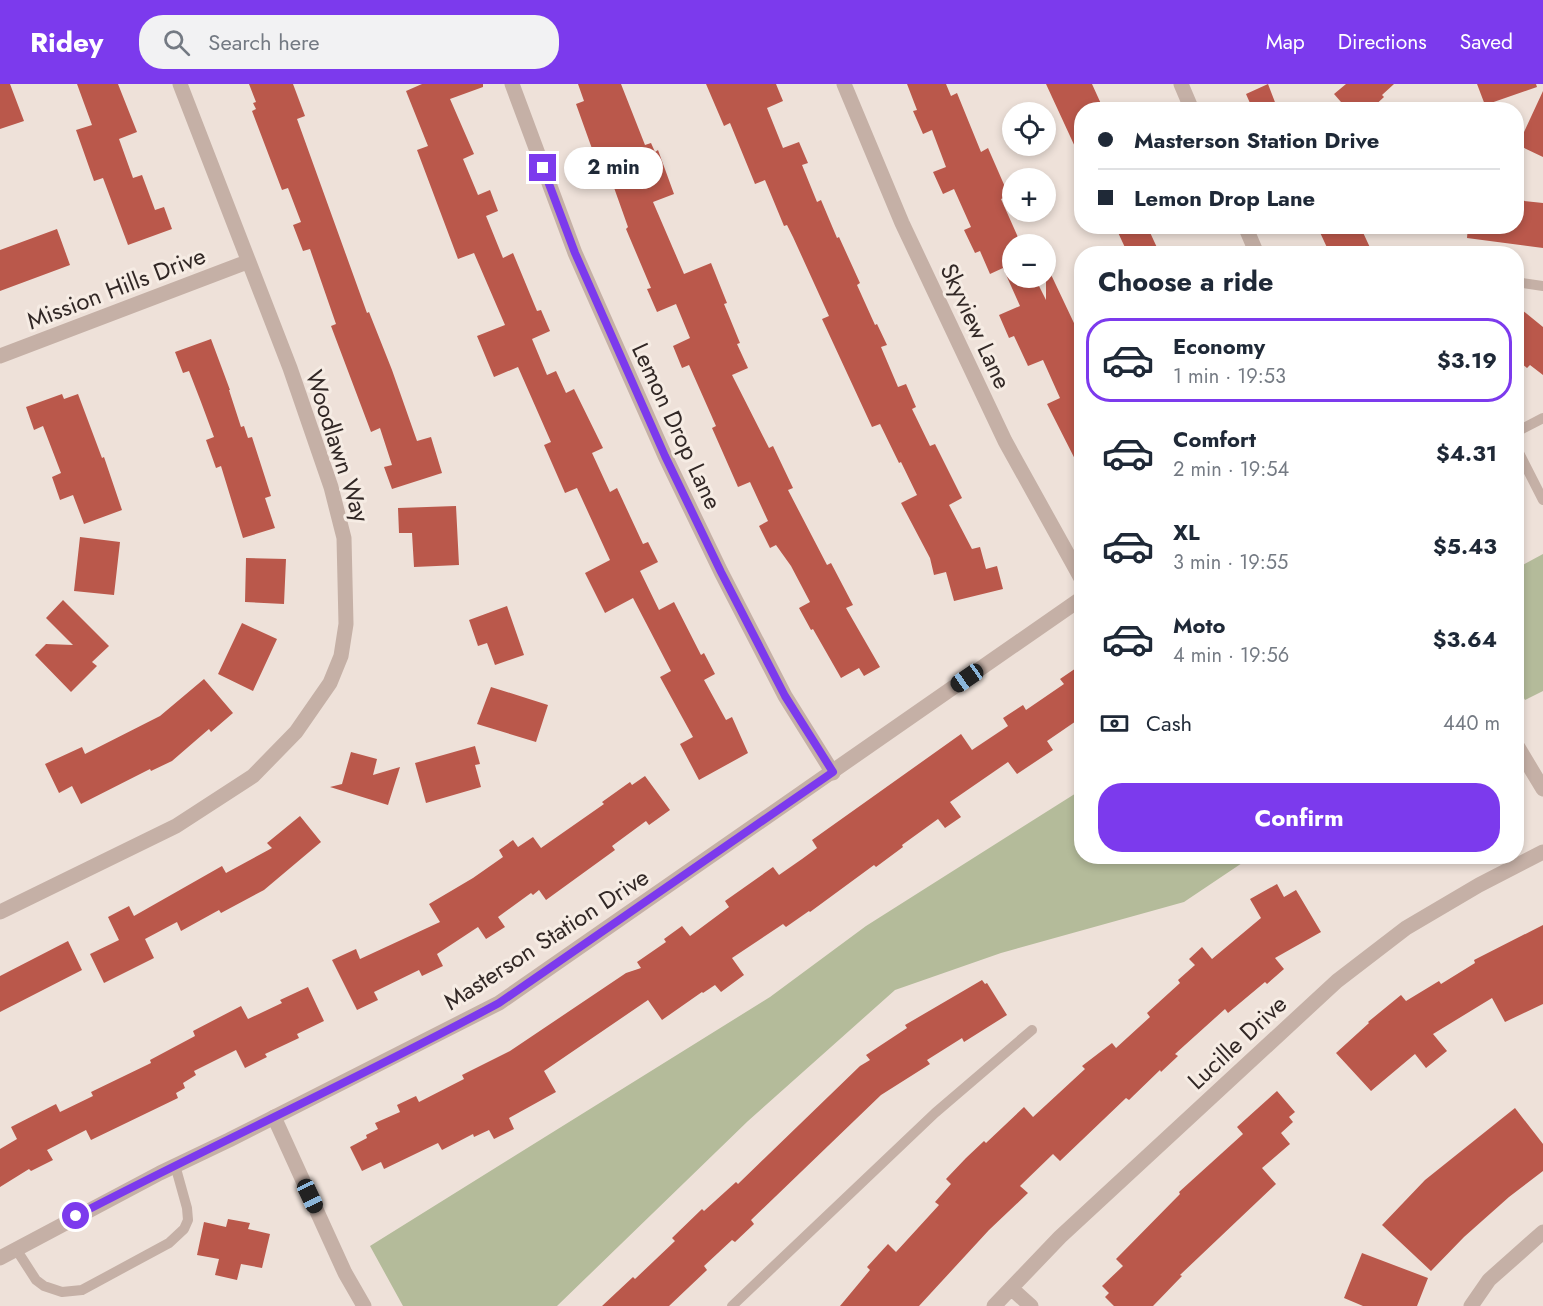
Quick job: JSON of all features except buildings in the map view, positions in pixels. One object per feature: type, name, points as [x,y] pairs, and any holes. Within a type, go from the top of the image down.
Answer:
[{"type":"street","name":"Woodlawn Way","points":[[0,912],[176,826],[253,776],[296,732],[330,683],[341,656],[346,624],[344,538],[331,487],[290,368],[247,262],[180,84]]},
{"type":"street","name":"Lemon Drop Lane","points":[[512,84],[575,253],[665,456],[785,696],[833,772]]},
{"type":"street","name":"Skyview Lane","points":[[844,84],[902,223],[1000,430],[1074,565]]},
{"type":"street","points":[[1181,84],[1189,102]]},
{"type":"street","name":"Mission Hills Drive","points":[[0,356],[247,262]]},
{"type":"street","name":"Masterson Station Drive","points":[[0,1258],[175,1165],[499,1003],[1074,604]]},
{"type":"street","points":[[1524,757],[1543,789]]},
{"type":"street","name":"Lucille Drive","points":[[1524,862],[1543,852]]},
{"type":"street","name":"Lucille Drive","points":[[994,1306],[1060,1237],[1337,981],[1406,928],[1520,864]]},
{"type":"street","points":[[274,1117],[361,1305]]},
{"type":"street","points":[[1471,1306],[1489,1280],[1543,1232]]},
{"type":"street","points":[[1011,1288],[1031,1306]]},
{"type":"lane","points":[[1524,283],[1543,286]]},
{"type":"lane","points":[[1524,428],[1543,418]]},
{"type":"lane","points":[[1524,463],[1543,500]]},
{"type":"lane","points":[[732,1306],[935,1113],[1032,1030]]},
{"type":"lane","points":[[16,1249],[36,1280],[44,1286],[62,1292],[82,1290],[169,1243],[184,1229],[188,1220],[187,1208],[175,1165]]},
{"type":"green space","points":[[1543,554],[1543,691],[1525,700],[1524,698],[1524,564]]},
{"type":"green space","points":[[1074,794],[1074,864],[1241,864],[1184,902],[1001,953],[895,990],[748,1121],[557,1306],[403,1306],[370,1246],[770,997],[866,926]]},
{"type":"route","points":[[76,1216],[442,1034],[499,1003],[833,772],[785,696],[665,456],[575,253],[543,168]]}]
